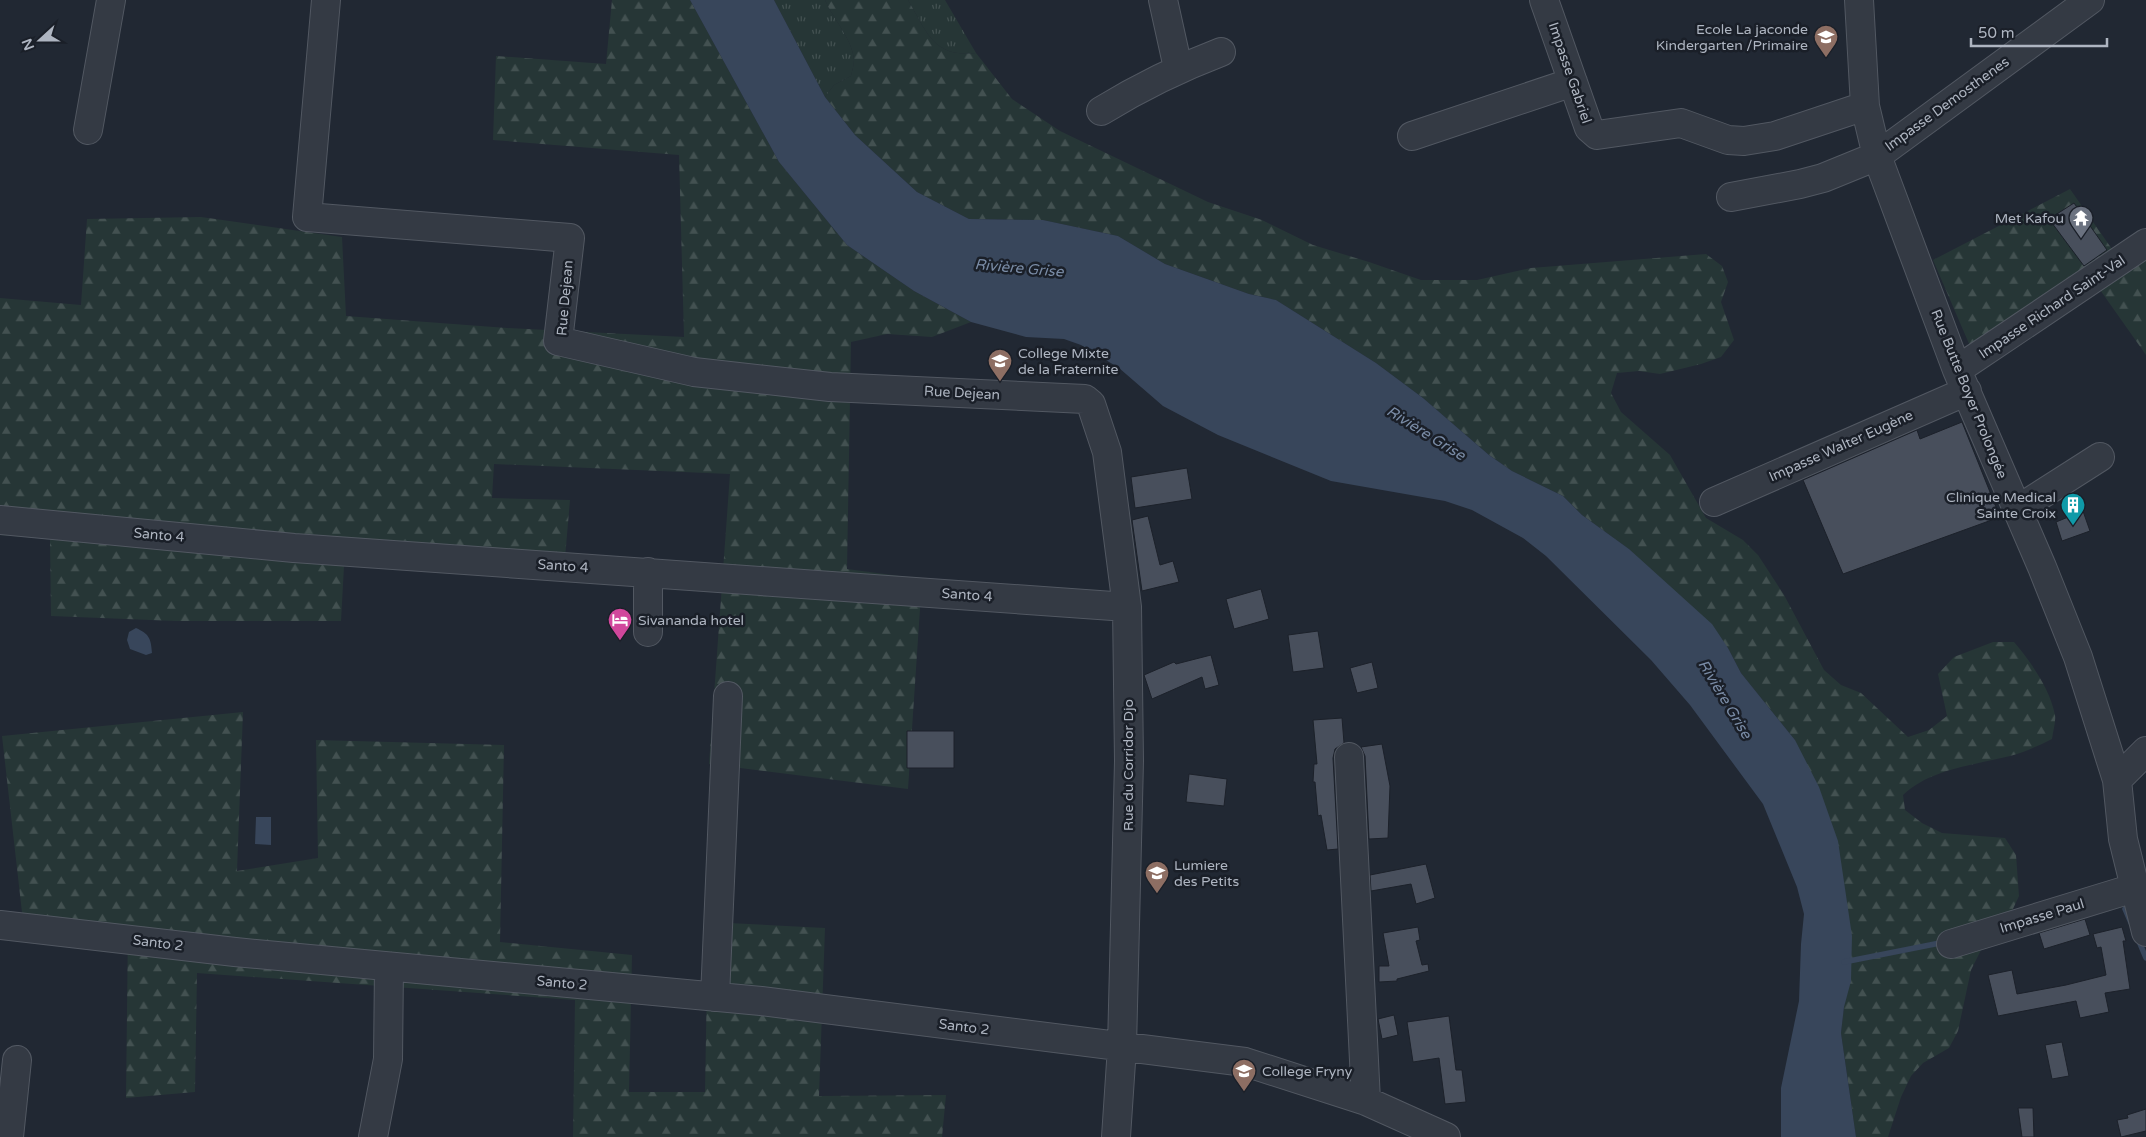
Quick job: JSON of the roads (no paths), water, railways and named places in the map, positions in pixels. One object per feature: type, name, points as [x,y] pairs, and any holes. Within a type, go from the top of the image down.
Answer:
[{"type":"street","points":[[88,130],[111,0]]},
{"type":"street","name":"Rue Dejean","points":[[326,0],[307,217],[570,238],[558,341],[694,372],[830,386],[1085,399]]},
{"type":"street","points":[[1163,0],[1178,68]]},
{"type":"street","name":"Impasse Gabriel","points":[[1544,0],[1589,128],[1593,133],[1602,136],[1681,123],[1728,140],[1744,141],[1775,136],[1865,106]]},
{"type":"street","name":"Rue Butte Boyer Prolongée","points":[[1859,0],[1865,106],[1877,156],[1962,381],[2078,658],[2117,780],[2123,839],[2146,932]]},
{"type":"street","name":"Impasse Demosthenes","points":[[1731,197],[1823,178],[1877,156],[2090,0]]},
{"type":"street","points":[[1101,111],[1178,68],[1221,52]]},
{"type":"street","points":[[1412,136],[1573,82]]},
{"type":"street","name":"Impasse Richard Saint-Val","points":[[1962,381],[2146,244]]},
{"type":"street","name":"Impasse Walter Eugène","points":[[1714,502],[1962,381]]},
{"type":"street","name":"Rue du Corridor Djo","points":[[1085,399],[1091,404],[1107,452],[1127,607],[1129,761],[1122,1047],[1116,1137]]},
{"type":"street","points":[[2017,510],[2100,457]]},
{"type":"street","name":"Santo 4","points":[[0,520],[294,548],[1127,607]]},
{"type":"street","points":[[648,572],[648,632]]},
{"type":"street","points":[[715,997],[728,696]]},
{"type":"street","points":[[2117,780],[2146,751]]},
{"type":"street","points":[[1349,757],[1366,1101]]},
{"type":"street","name":"Impasse Paul","points":[[1951,944],[2134,888]]},
{"type":"street","name":"Santo 2","points":[[0,925],[235,952],[715,997],[1245,1062],[1366,1101],[1446,1137]]},
{"type":"street","points":[[373,1137],[388,1059],[389,967]]},
{"type":"street","points":[[9,1137],[17,1060]]},
{"type":"water","name":"Rivière Grise","points":[[690,0],[774,0],[825,97],[855,135],[917,192],[969,219],[1043,220],[1118,236],[1165,264],[1249,294],[1276,300],[1376,363],[1423,398],[1489,455],[1512,471],[1563,496],[1582,515],[1629,549],[1712,624],[1728,648],[1741,673],[1795,740],[1819,787],[1838,841],[1852,936],[1851,981],[1844,1007],[1841,1033],[1856,1137],[1781,1137],[1781,1088],[1799,1001],[1804,914],[1797,887],[1763,804],[1690,705],[1651,660],[1546,556],[1523,538],[1472,510],[1445,501],[1331,481],[1218,435],[1163,406],[1119,368],[1081,345],[1064,339],[1026,337],[971,322],[914,291],[847,245],[779,162]]},
{"type":"water","points":[[136,628],[144,632],[148,637],[152,653],[146,655],[130,649],[127,640],[129,632]]},
{"type":"water","points":[[256,817],[271,817],[271,845],[255,844]]},
{"type":"waterway","points":[[2125,909],[2131,923]]},
{"type":"waterway","points":[[2138,939],[2146,958]]},
{"type":"waterway","points":[[1844,962],[1945,942]]},
{"type":"place","name":"Ecole La jaconde Kindergarten /Primaire","points":[[1826,58]]},
{"type":"place","name":"Met Kafou","points":[[2081,239]]},
{"type":"place","name":"College Mixte de la Fraternite","points":[[1000,382]]},
{"type":"place","name":"Clinique Medical Sainte Croix","points":[[2073,526]]},
{"type":"place","name":"Sivananda hotel","points":[[620,641]]},
{"type":"place","name":"Lumiere des Petits","points":[[1157,894]]},
{"type":"place","name":"College Fryny","points":[[1244,1092]]}]
